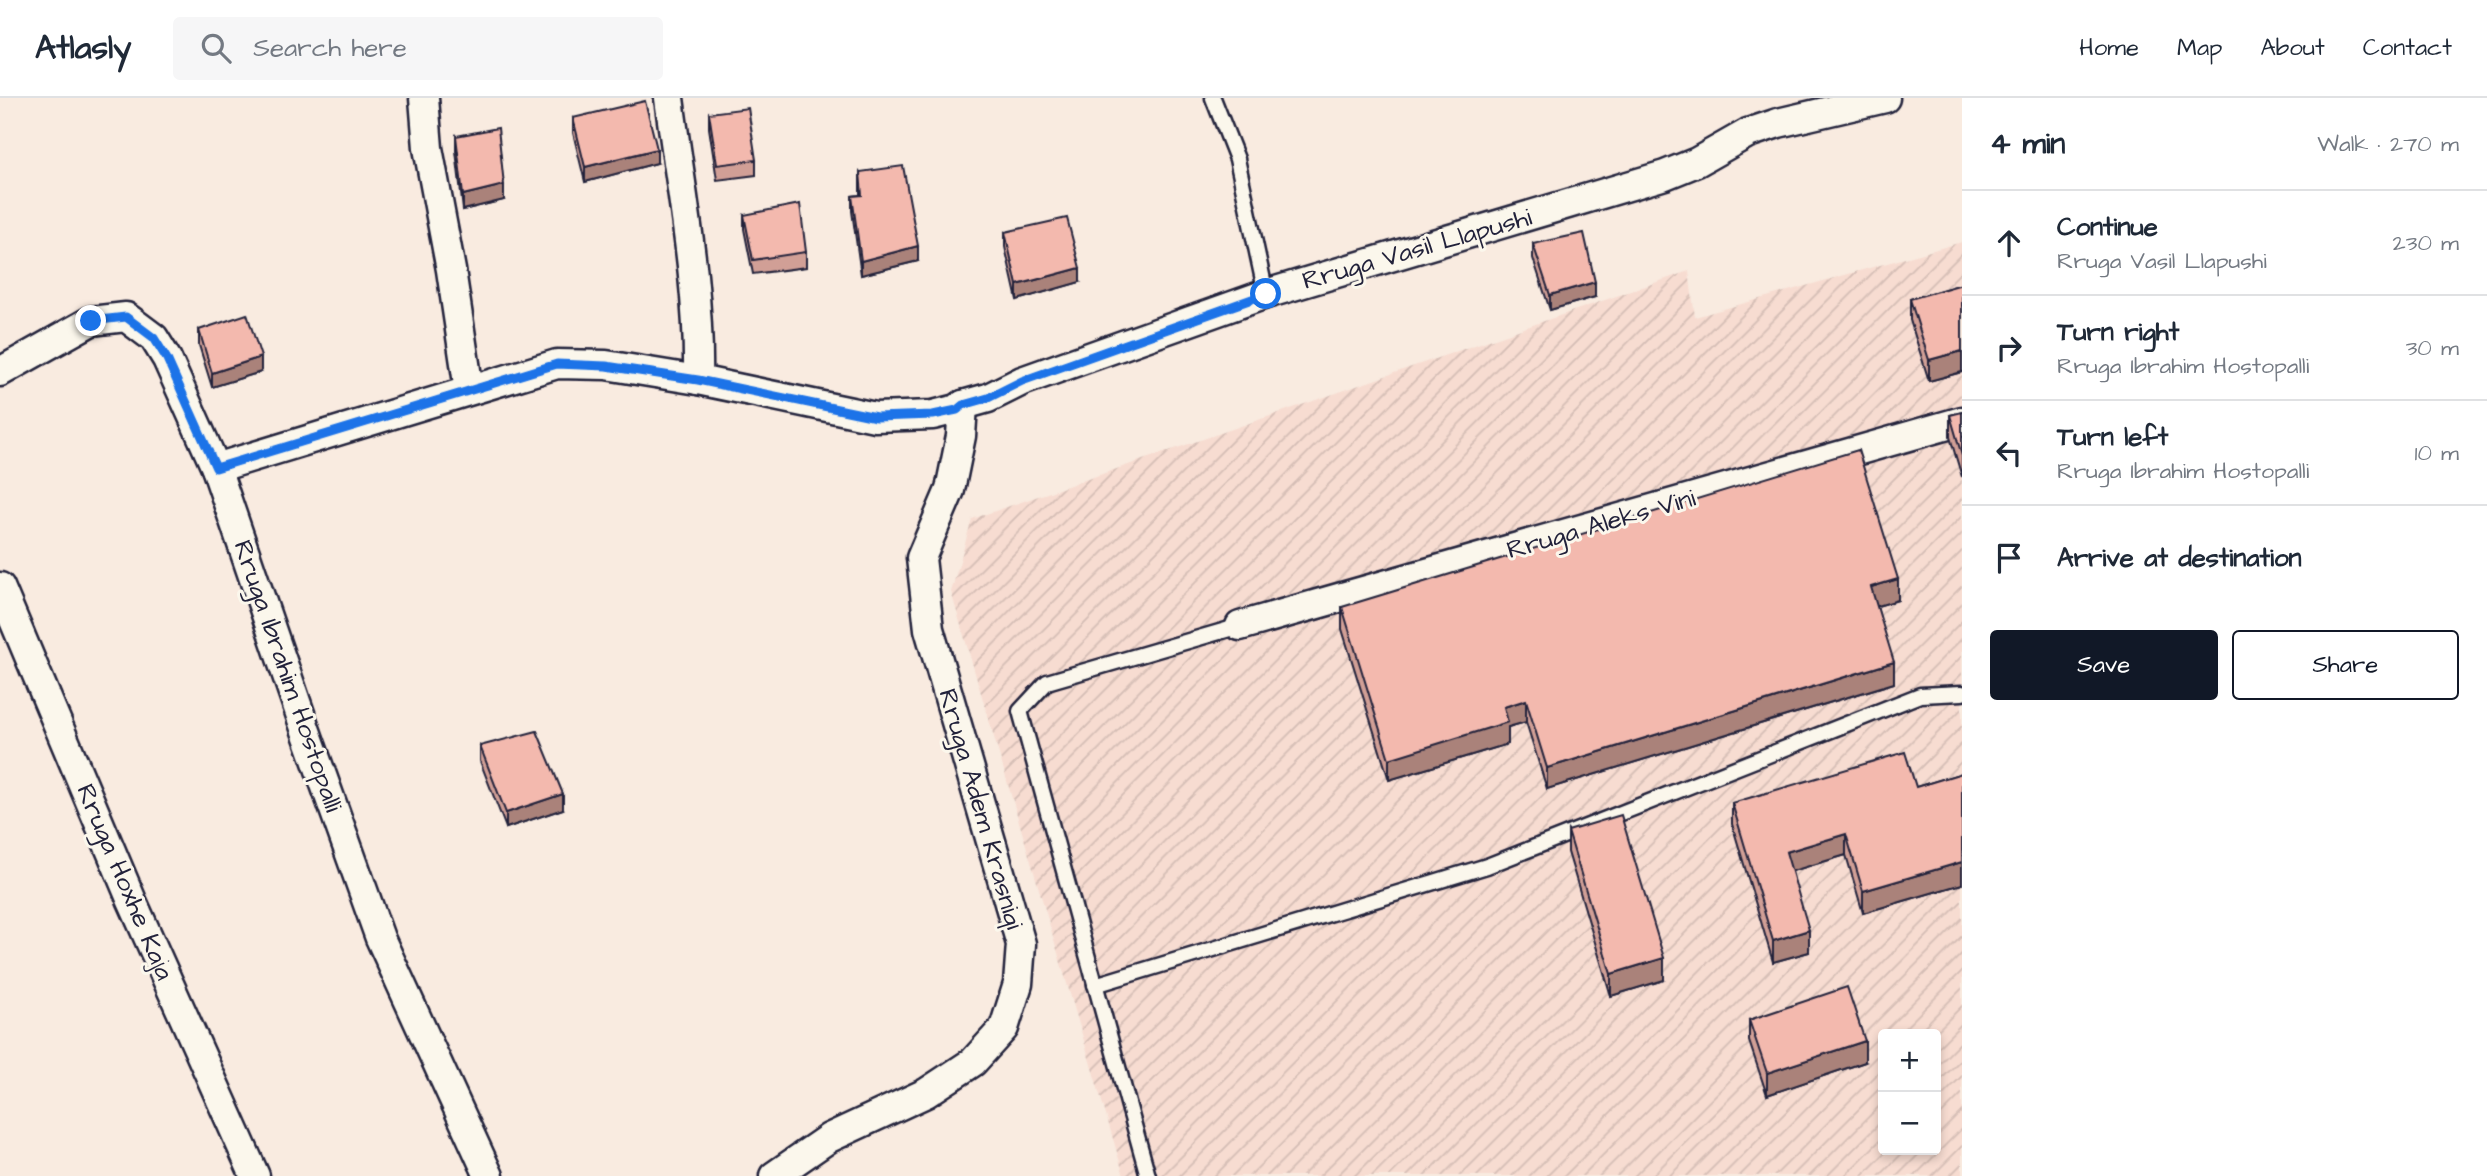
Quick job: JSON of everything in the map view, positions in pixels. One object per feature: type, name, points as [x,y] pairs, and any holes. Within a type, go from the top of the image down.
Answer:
[{"type":"street","points":[[424,98],[428,148],[451,270],[468,390]]},
{"type":"street","points":[[668,98],[694,284],[699,340],[698,380]]},
{"type":"street","name":"Rruga Vasil Llapushi","points":[[216,468],[557,364],[606,366],[698,380],[876,417],[933,415],[957,410],[963,405],[988,398],[1022,381],[1266,294],[1665,175],[1698,162],[1748,134],[1778,123],[1885,98]]},
{"type":"street","name":"Rruga Ibrahim Hostopalli","points":[[0,372],[91,321],[126,317],[154,338],[167,359],[216,468],[380,938],[489,1176]]},
{"type":"street","name":"Rruga Adem Krasniqi","points":[[774,1176],[829,1138],[926,1093],[973,1062],[1004,1028],[1018,984],[1021,944],[929,629],[921,558],[950,490],[961,436],[963,405]]},
{"type":"street","name":"Rruga Aleks Vini","points":[[1240,626],[1962,421]]},
{"type":"street","name":"Rruga Hoxhe Kaja","points":[[0,587],[132,901],[255,1176]]},
{"type":"lane","points":[[1213,98],[1237,159],[1266,294]]},
{"type":"lane","points":[[1148,1176],[1020,710],[1047,682],[1240,626]]},
{"type":"lane","points":[[1095,985],[1488,866],[1920,695],[1962,693]]},
{"type":"shaded area","points":[[1962,242],[1962,1176],[1124,1176],[951,592],[972,519],[1689,271],[1695,317]]},
{"type":"building","points":[[645,101],[657,149],[585,167],[573,118]]},
{"type":"building","points":[[748,108],[756,160],[717,165],[709,113]]},
{"type":"building","points":[[498,128],[504,185],[463,195],[456,136]]},
{"type":"building","points":[[903,166],[918,246],[861,261],[852,196],[862,195],[860,172]]},
{"type":"building","points":[[800,204],[806,252],[753,260],[744,215]]},
{"type":"building","points":[[1067,218],[1080,268],[1017,285],[1005,232]]},
{"type":"building","points":[[1584,233],[1595,282],[1550,295],[1533,244]]},
{"type":"building","points":[[1962,284],[1962,351],[1929,360],[1910,299]]},
{"type":"building","points":[[247,314],[261,357],[212,373],[199,330]]},
{"type":"building","points":[[1962,412],[1962,456],[1950,415]]},
{"type":"building","points":[[1858,450],[1898,579],[1871,587],[1894,662],[1547,768],[1526,700],[1504,707],[1508,722],[1389,759],[1342,607]]},
{"type":"building","points":[[537,731],[563,794],[506,813],[480,746]]},
{"type":"building","points":[[1905,752],[1916,787],[1962,773],[1962,862],[1863,891],[1846,834],[1786,852],[1809,930],[1773,941],[1732,803]]},
{"type":"building","points":[[1621,815],[1664,958],[1611,974],[1568,831]]},
{"type":"building","points":[[1847,987],[1865,1041],[1767,1073],[1749,1020]]},
{"type":"route","points":[[91,321],[126,317],[154,338],[167,359],[216,468],[557,364],[582,363],[698,380],[876,417],[933,415],[957,410],[963,405],[988,398],[1022,381],[1266,294]]}]
